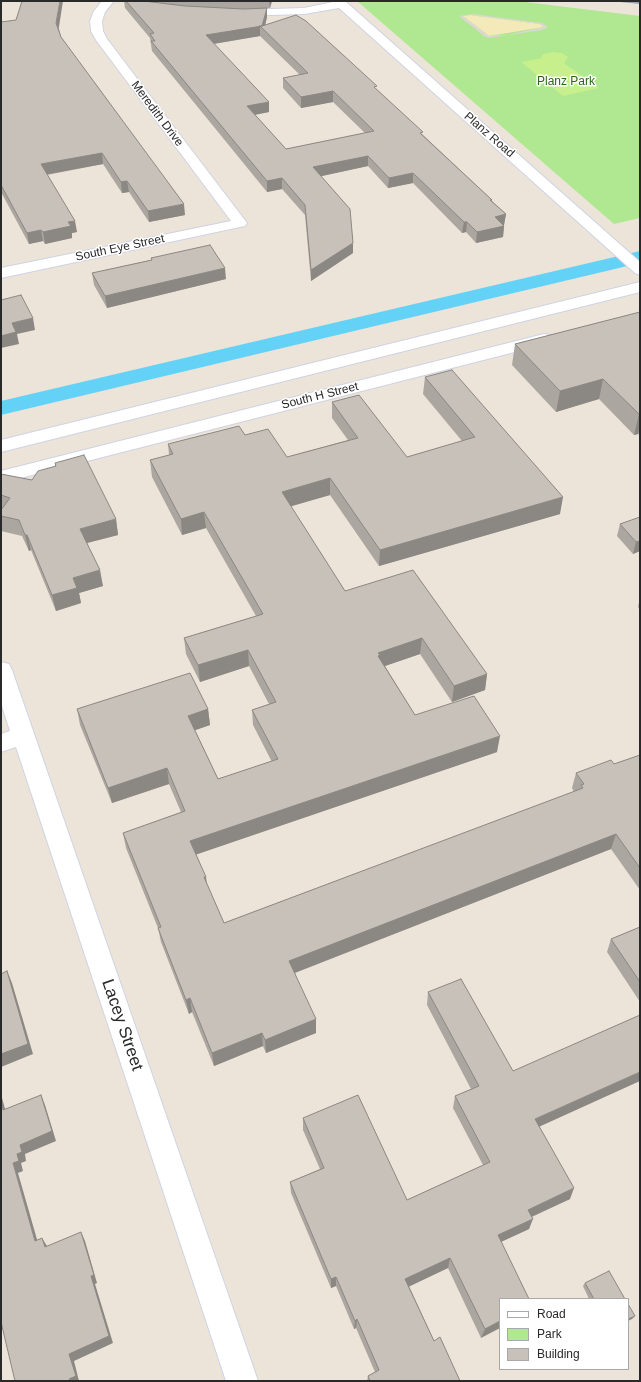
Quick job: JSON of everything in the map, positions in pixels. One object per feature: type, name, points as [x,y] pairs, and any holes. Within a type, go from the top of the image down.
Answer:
[{"type":"street","name":"Meredith Drive","points":[[110,1],[100,11],[96,21],[96,31],[240,223]]},
{"type":"street","points":[[230,13],[304,11],[340,3]]},
{"type":"street","name":"Planz Road","points":[[340,3],[638,268]]},
{"type":"street","name":"South Eye Street","points":[[1,273],[240,223]]},
{"type":"street","points":[[1,446],[640,286]]},
{"type":"street","name":"South H Street","points":[[1,477],[558,335]]},
{"type":"street","name":"Lacey Street","points":[[1,670],[13,740],[242,1381]]},
{"type":"green space","name":"Planz Park","points":[[357,1],[517,1],[640,16],[640,218],[614,224]]},
{"type":"green space","points":[[554,52],[562,53],[568,57],[564,63],[599,88],[563,96],[521,62],[541,58],[543,54]]},
{"type":"sand","points":[[470,15],[540,24],[544,27],[489,36],[463,16]]},
{"type":"shaded area","points":[[473,14],[542,23],[548,27],[542,30],[489,38],[484,36],[459,16]],"holes":[[[470,15],[540,24],[544,27],[507,35],[489,36],[463,16]]]},
{"type":"building","points":[[22,1],[60,1],[56,23],[61,37],[184,204],[148,211],[127,181],[121,182],[102,153],[41,164],[75,221],[68,222],[71,226],[43,232],[41,230],[27,233],[1,185],[1,22],[16,20]]},
{"type":"building","points":[[126,1],[244,9],[267,8],[262,26],[296,15],[306,21],[377,86],[374,87],[423,132],[420,133],[506,214],[495,217],[504,226],[477,232],[467,222],[464,222],[413,173],[389,178],[368,156],[313,167],[350,209],[353,243],[311,270],[305,205],[282,178],[267,181],[151,41],[155,41],[150,34],[154,33]],"holes":[[[260,26],[308,73],[283,78],[301,97],[333,91],[374,131],[286,149],[247,106],[269,102],[206,35]]]},
{"type":"building","points":[[210,245],[225,268],[105,296],[92,273],[152,260],[151,258]]},
{"type":"building","points":[[21,295],[33,318],[12,323],[16,332],[1,336],[1,300]]},
{"type":"building","points":[[640,312],[640,414],[603,379],[560,391],[515,344]]},
{"type":"building","points":[[452,370],[563,497],[380,550],[330,478],[282,492],[345,591],[413,570],[487,674],[454,686],[422,638],[378,653],[380,655],[378,656],[415,715],[474,696],[500,736],[190,841],[224,923],[583,788],[581,785],[584,784],[576,773],[611,760],[614,764],[640,755],[640,868],[616,834],[289,961],[316,1019],[265,1040],[262,1033],[212,1053],[190,998],[186,1000],[158,928],[161,927],[123,833],[185,811],[167,768],[108,788],[77,709],[190,673],[208,709],[188,716],[218,779],[278,759],[252,710],[276,702],[248,650],[198,665],[184,638],[263,614],[204,512],[181,519],[150,460],[173,454],[168,444],[239,426],[245,435],[268,429],[287,457],[358,438],[332,402],[359,395],[407,457],[475,437],[425,377]]},
{"type":"building","points":[[84,455],[116,519],[80,529],[100,570],[73,578],[77,588],[52,595],[27,535],[25,535],[19,520],[1,516],[1,510],[10,498],[1,495],[1,474],[32,480],[38,471],[56,466],[55,463]]},
{"type":"building","points":[[640,517],[640,541],[636,542],[620,524]]},
{"type":"building","points":[[640,927],[640,982],[611,939]]},
{"type":"building","points":[[7,971],[28,1044],[1,1054],[1,974]]},
{"type":"building","points":[[461,979],[513,1071],[640,1015],[640,1072],[535,1119],[574,1188],[528,1210],[533,1219],[498,1235],[529,1298],[499,1298],[499,1322],[485,1329],[450,1258],[405,1279],[434,1341],[440,1337],[460,1381],[370,1381],[368,1376],[379,1370],[357,1319],[355,1321],[336,1277],[331,1279],[290,1182],[324,1168],[303,1118],[358,1095],[407,1200],[490,1162],[455,1096],[479,1086],[428,992]]},
{"type":"building","points":[[41,1095],[52,1131],[20,1145],[22,1152],[17,1154],[19,1161],[13,1163],[35,1241],[42,1238],[45,1247],[81,1232],[94,1275],[91,1276],[109,1336],[69,1354],[76,1376],[69,1379],[70,1381],[15,1381],[1,1322],[1,1102],[3,1110]]},
{"type":"building","points":[[609,1271],[624,1298],[593,1298],[585,1283]]},
{"type":"building","points":[[629,1306],[635,1316],[629,1319]]},
{"type":"waterway","points":[[1,408],[640,257]]},
{"type":"railway","points":[[620,1],[640,3]]}]
